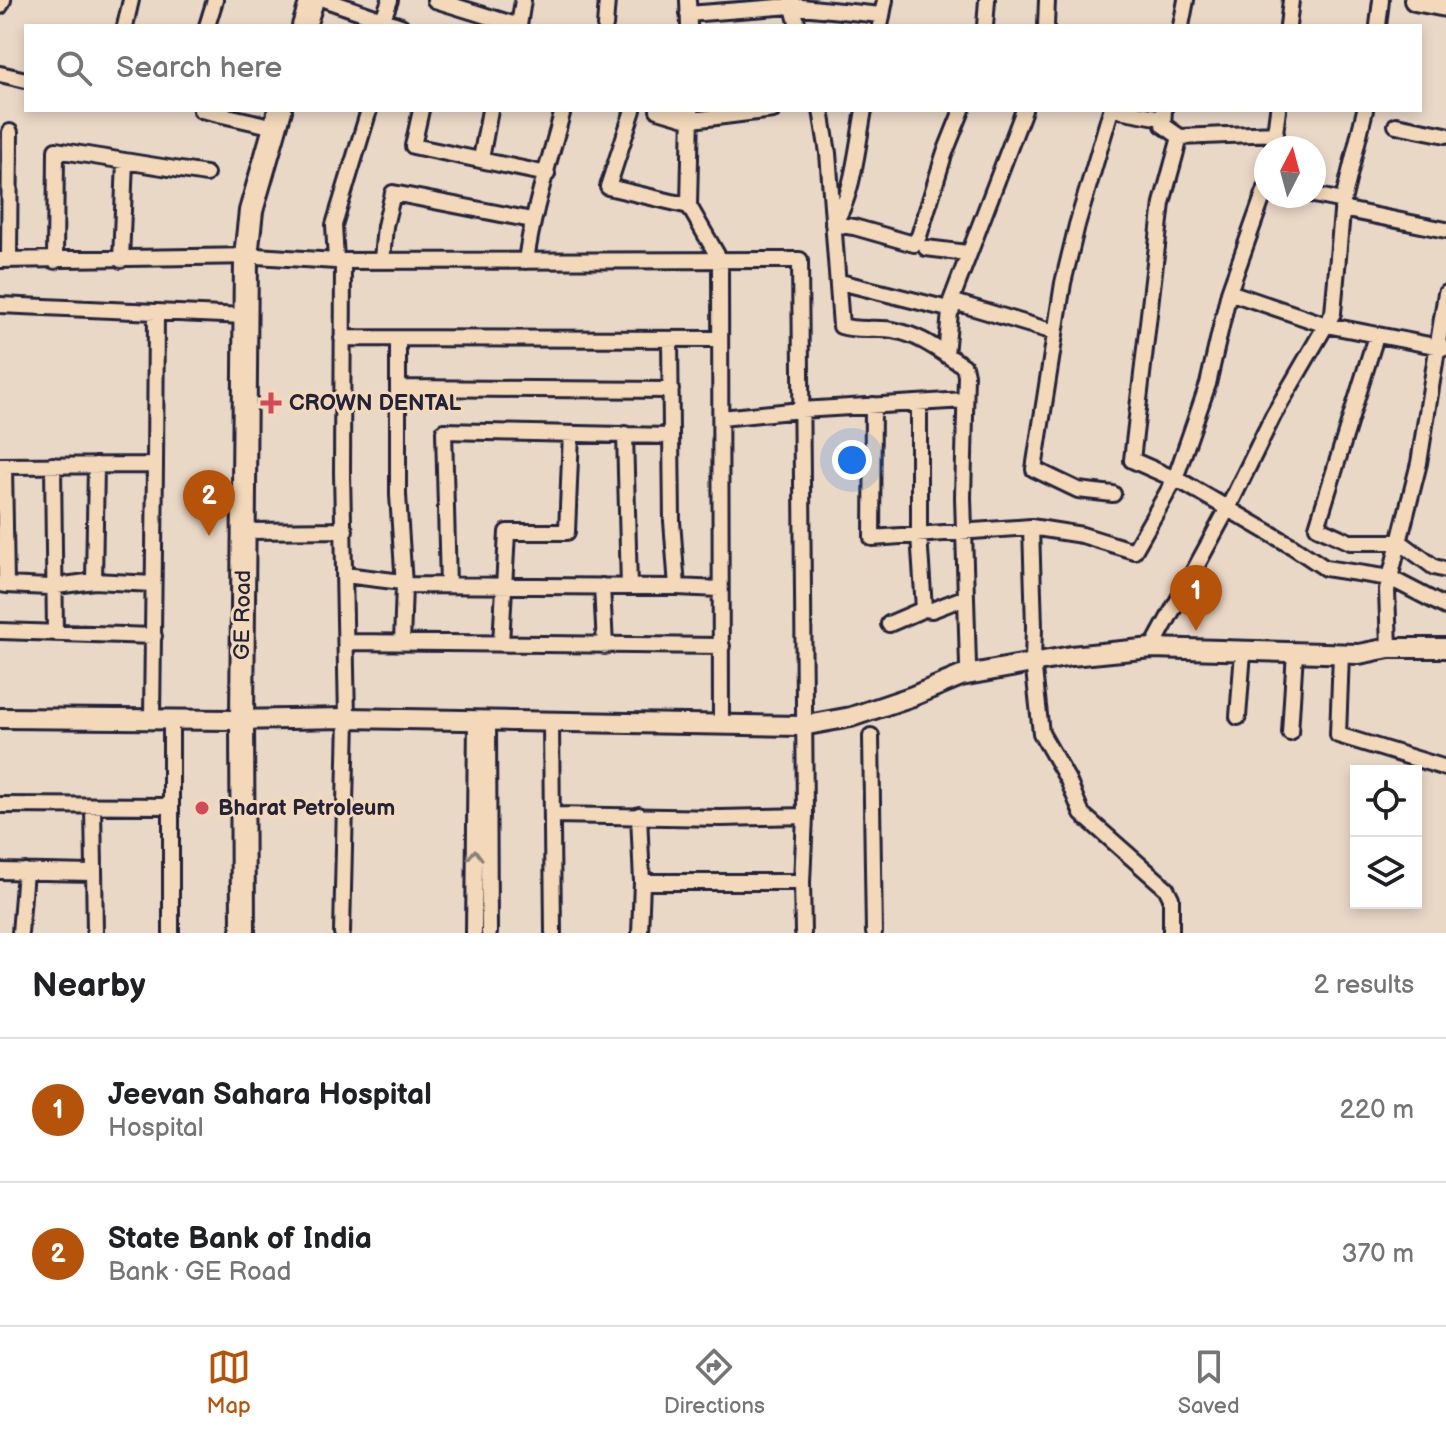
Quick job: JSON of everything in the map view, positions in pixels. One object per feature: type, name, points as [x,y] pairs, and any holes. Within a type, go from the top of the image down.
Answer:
[{"type":"main road","points":[[305,24],[312,0]]},
{"type":"main road","points":[[315,24],[324,0]]},
{"type":"main road","points":[[1415,0],[1446,6]]},
{"type":"main road","name":"GE Road","points":[[243,933],[248,719],[251,211],[282,116]]},
{"type":"main road","name":"GE Road","points":[[249,531],[245,316],[251,256]]},
{"type":"main road","name":"GE Road","points":[[248,719],[254,933]]},
{"type":"street","points":[[0,6],[3,0]]},
{"type":"street","points":[[125,24],[131,0]]},
{"type":"street","points":[[208,24],[215,0]]},
{"type":"street","points":[[324,0],[395,24]]},
{"type":"street","points":[[390,0],[395,24]]},
{"type":"street","points":[[435,0],[513,24]]},
{"type":"street","points":[[519,24],[523,0]]},
{"type":"street","points":[[605,24],[607,0]]},
{"type":"street","points":[[688,13],[791,3],[880,21],[885,0]]},
{"type":"street","points":[[985,24],[987,0]]},
{"type":"street","points":[[1046,24],[1047,0]]},
{"type":"street","points":[[1181,24],[1186,0]]},
{"type":"street","points":[[1288,24],[1291,0]]},
{"type":"street","points":[[1378,24],[1381,0]]},
{"type":"street","points":[[791,3],[797,24]]},
{"type":"street","points":[[0,74],[24,80]]},
{"type":"street","points":[[228,112],[282,116]]},
{"type":"street","points":[[342,933],[347,642],[340,261],[334,225],[368,112]]},
{"type":"street","points":[[421,112],[413,146],[547,174]]},
{"type":"street","points":[[481,159],[490,112]]},
{"type":"street","points":[[526,261],[532,220],[562,112]]},
{"type":"street","points":[[632,112],[608,187],[689,206]]},
{"type":"street","points":[[672,112],[692,115],[741,112]]},
{"type":"street","points":[[821,112],[840,282],[841,326],[856,331],[895,330],[916,336],[964,366],[968,665]]},
{"type":"street","points":[[833,224],[840,216],[846,198],[864,112]]},
{"type":"street","points":[[833,224],[914,244],[961,112]]},
{"type":"street","points":[[946,355],[952,305],[967,253],[1023,112]]},
{"type":"street","points":[[1110,112],[1077,225],[1054,332],[1034,469],[1078,490],[1113,494]]},
{"type":"street","points":[[1141,112],[1163,114],[1163,125],[1180,137],[1254,139]]},
{"type":"street","points":[[1275,136],[1278,112]]},
{"type":"street","points":[[1152,648],[1228,508],[1273,416],[1333,313],[1343,205],[1365,112]]},
{"type":"street","points":[[692,115],[689,206],[720,260],[721,726]]},
{"type":"street","points":[[1396,125],[1446,135]]},
{"type":"street","points":[[10,132],[4,260],[251,256],[340,261],[800,260],[805,816],[803,933]]},
{"type":"street","points":[[1180,137],[1162,203],[1132,460],[1228,508],[1325,568],[1390,578],[1446,607]]},
{"type":"street","points":[[55,261],[56,150],[206,174]]},
{"type":"street","points":[[121,260],[125,161]]},
{"type":"street","points":[[382,259],[385,226],[393,193],[532,220]]},
{"type":"street","points":[[1326,199],[1446,230]]},
{"type":"street","points":[[873,405],[872,538],[1031,527],[1082,535],[1134,551],[1175,479],[1208,384],[1229,292],[1259,208]]},
{"type":"street","points":[[926,248],[967,253]]},
{"type":"street","points":[[840,282],[952,305],[1054,332]]},
{"type":"street","points":[[1229,292],[1326,325],[1442,347]]},
{"type":"street","points":[[1389,648],[1387,590],[1419,463],[1442,347],[1446,293]]},
{"type":"street","points":[[0,305],[245,316]]},
{"type":"street","points":[[152,719],[156,312]]},
{"type":"street","points":[[1376,336],[1317,527],[1350,542],[1400,542],[1434,567],[1446,570]]},
{"type":"street","points":[[342,338],[720,339]]},
{"type":"street","points":[[398,339],[402,643]]},
{"type":"street","points":[[670,339],[670,436],[677,587]]},
{"type":"street","points":[[398,388],[671,390]]},
{"type":"street","points":[[721,418],[965,400]]},
{"type":"street","points":[[919,403],[919,535],[924,609]]},
{"type":"street","points":[[448,585],[444,431],[670,436]]},
{"type":"street","points":[[501,644],[507,532],[567,532],[571,434]]},
{"type":"street","points":[[625,434],[629,587]]},
{"type":"street","points":[[53,465],[55,633]]},
{"type":"street","points":[[94,581],[96,465]]},
{"type":"street","points":[[153,584],[94,581],[55,586],[3,585],[2,466],[155,465]]},
{"type":"street","points":[[1031,527],[1033,661],[1041,733],[1068,780],[1082,814],[1166,888],[1171,898],[1171,933]]},
{"type":"street","points":[[249,531],[345,530]]},
{"type":"street","points":[[345,575],[448,585],[719,589]]},
{"type":"street","points":[[602,586],[605,646]]},
{"type":"street","points":[[889,624],[924,609],[932,610],[966,597]]},
{"type":"street","points":[[0,631],[154,636]]},
{"type":"street","points":[[347,642],[722,646]]},
{"type":"street","points":[[0,718],[347,718],[802,726],[851,717],[961,676],[1033,661],[1152,648],[1359,654],[1389,648],[1446,648]]},
{"type":"street","points":[[1238,717],[1243,652]]},
{"type":"street","points":[[1290,733],[1295,652]]},
{"type":"street","points":[[1341,654],[1338,735],[1446,768]]},
{"type":"street","points":[[171,719],[171,933]]},
{"type":"street","points":[[474,933],[482,720]]},
{"type":"street","points":[[482,720],[489,933]]},
{"type":"street","points":[[551,722],[553,933]]},
{"type":"street","points":[[871,736],[874,933]]},
{"type":"street","points":[[0,805],[171,806]]},
{"type":"street","points":[[93,806],[95,933]]},
{"type":"street","points":[[553,815],[805,816]]},
{"type":"street","points":[[639,815],[642,882],[640,933]]},
{"type":"street","points":[[0,871],[92,873]]},
{"type":"street","points":[[20,933],[25,871]]},
{"type":"street","points":[[642,882],[802,882]]},
{"type":"place","name":"CROWN DENTAL","points":[[271,403]]},
{"type":"place","name":"State Bank of India","points":[[209,536]]},
{"type":"place","name":"Jeevan Sahara Hospital","points":[[1196,631]]},
{"type":"place","name":"Bharat Petroleum","points":[[202,808]]}]
